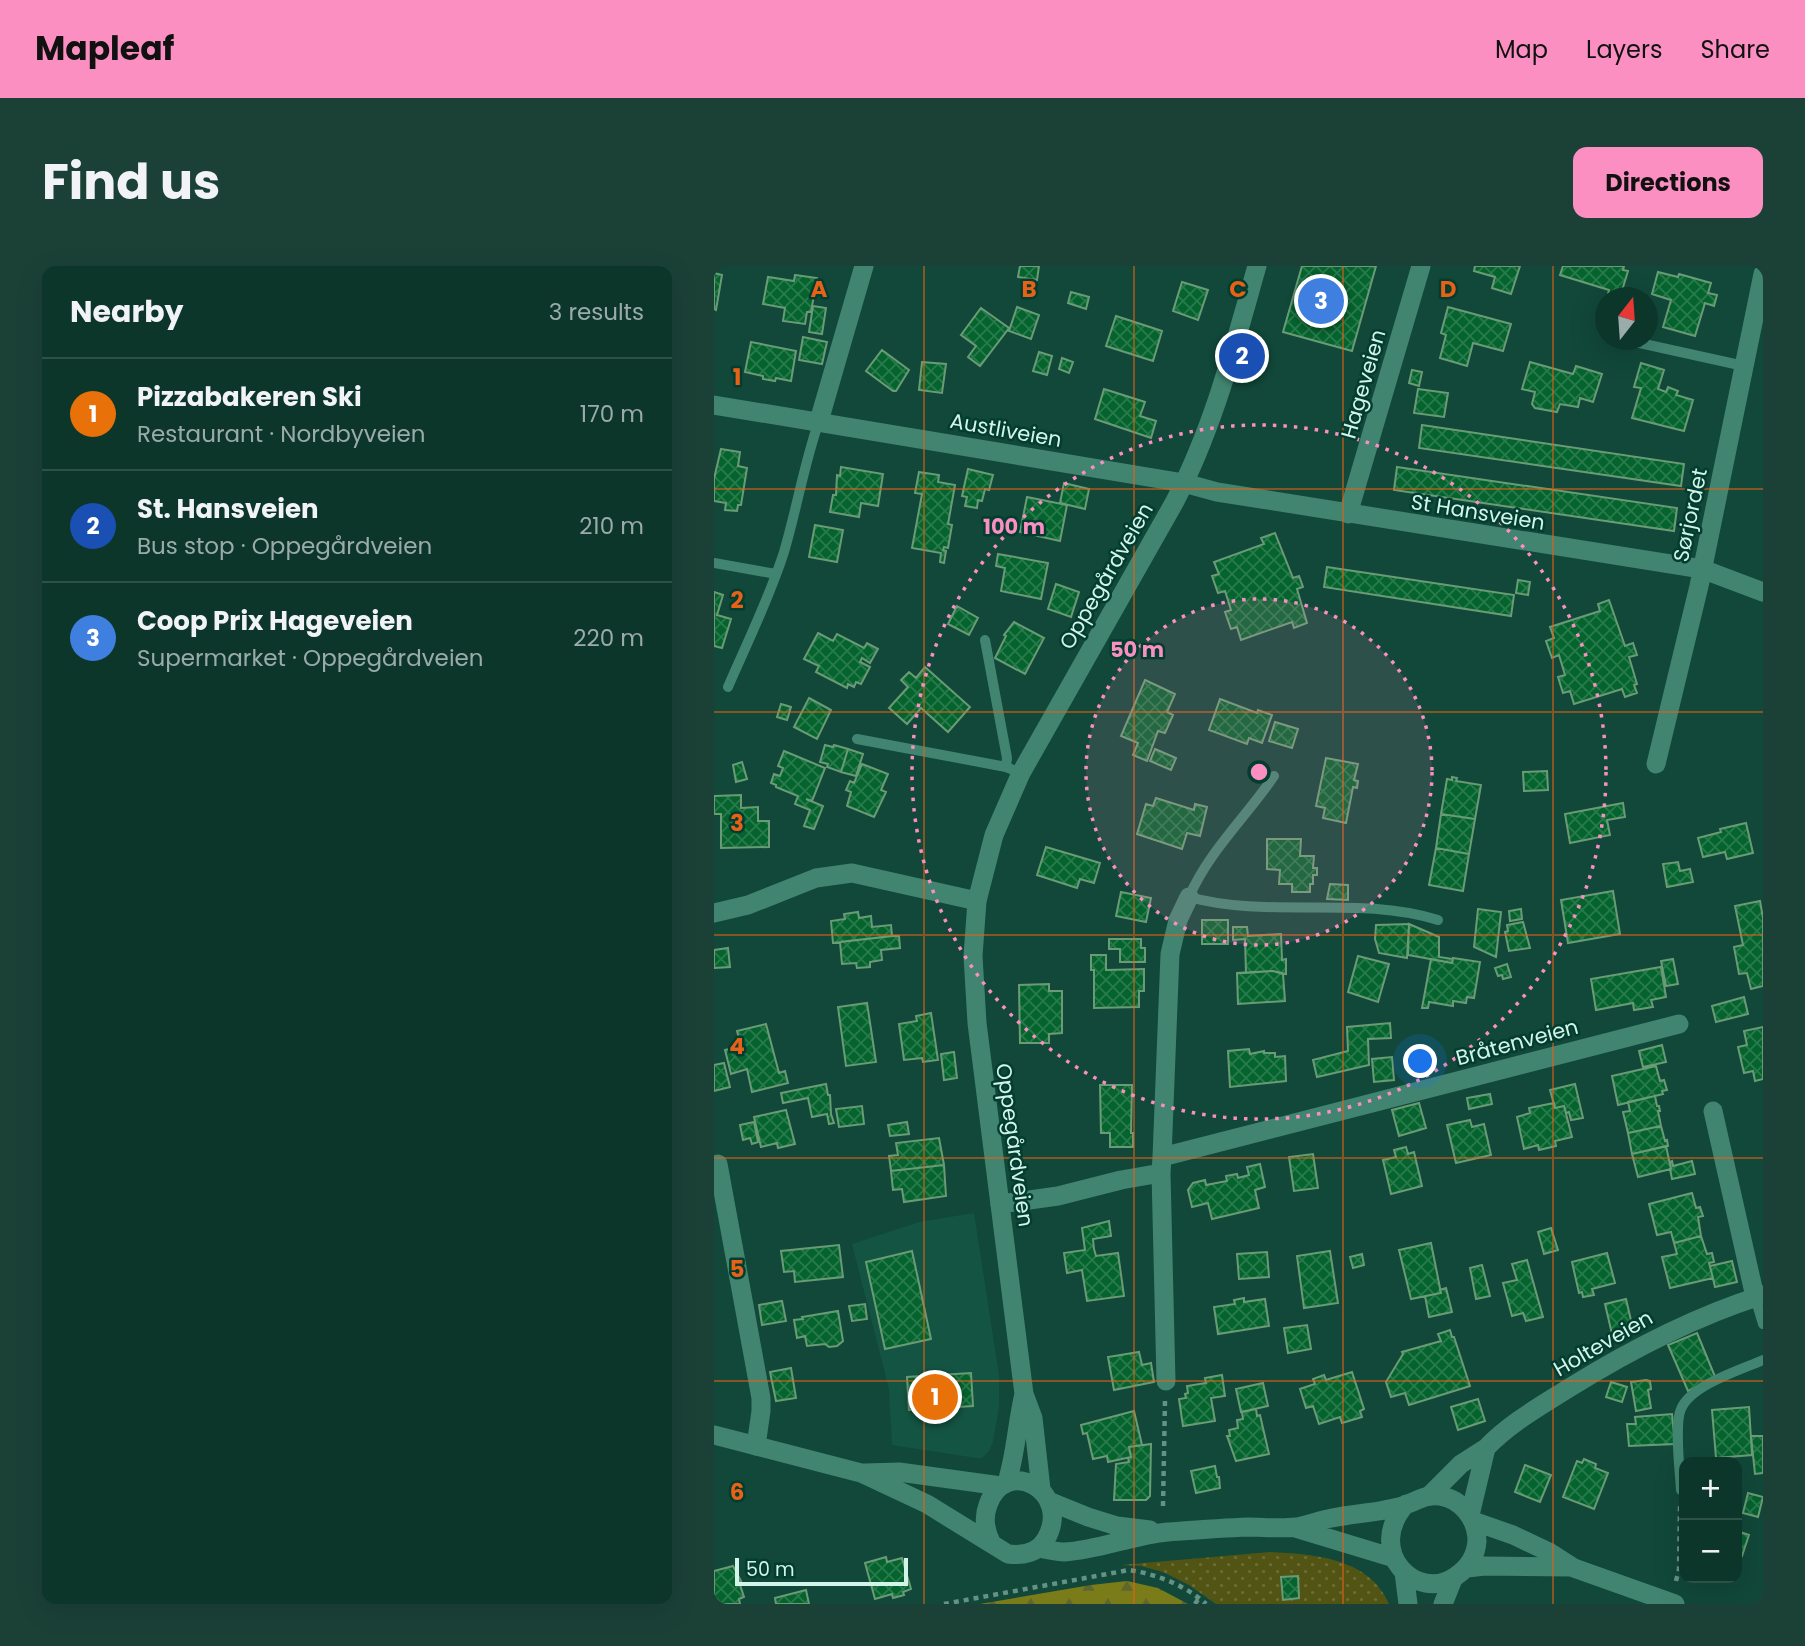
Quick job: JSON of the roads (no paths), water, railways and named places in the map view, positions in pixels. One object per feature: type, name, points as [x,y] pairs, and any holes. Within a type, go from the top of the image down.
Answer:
[{"type":"street","points":[[819,421],[864,266]]},
{"type":"street","name":"Oppegårdveien","points":[[1046,1496],[1033,1418],[1024,1394],[975,996],[973,956],[977,901],[1013,770],[1184,483],[1222,389],[1257,266]]},
{"type":"street","name":"Hageveien","points":[[1348,514],[1421,266]]},
{"type":"street","name":"Sørjordet","points":[[1656,764],[1702,569],[1763,274]]},
{"type":"street","name":"Austliveien","points":[[714,405],[1184,483]]},
{"type":"street","name":"St Hansveien","points":[[1184,483],[1217,492],[1348,514],[1702,569],[1763,592]]},
{"type":"street","points":[[714,913],[748,905],[816,878],[852,873],[977,901]]},
{"type":"street","points":[[1166,1381],[1162,1165],[1170,954],[1178,920],[1189,897]]},
{"type":"street","name":"Bråtenveien","points":[[1000,1204],[1058,1196],[1121,1180],[1162,1165],[1679,1024]]},
{"type":"street","points":[[1713,1111],[1759,1296]]},
{"type":"street","points":[[718,1164],[761,1398],[756,1446]]},
{"type":"street","name":"Holteveien","points":[[1429,1496],[1461,1464],[1486,1448],[1506,1427],[1614,1360],[1675,1328],[1759,1296]]},
{"type":"street","name":"Oppegårdveien","points":[[1004,1484],[1013,1461],[1024,1394]]},
{"type":"street","points":[[714,1435],[861,1473],[927,1504],[999,1549],[1018,1555],[1038,1548],[1045,1539],[1050,1528],[1046,1496]]},
{"type":"street","points":[[1443,1604],[1460,1573],[1474,1557],[1477,1533],[1472,1518],[1486,1448]]},
{"type":"street","points":[[861,1473],[899,1472],[1004,1484],[1026,1482],[1046,1496],[1088,1517],[1117,1526],[1165,1532]]},
{"type":"street","points":[[991,1542],[985,1526],[987,1507],[992,1495],[1004,1484]]},
{"type":"street","points":[[1038,1548],[1063,1552],[1165,1532],[1294,1527],[1406,1504],[1429,1496],[1441,1496],[1452,1500],[1472,1518],[1549,1552],[1572,1567],[1675,1604]]},
{"type":"street","points":[[1406,1504],[1396,1516],[1391,1529],[1390,1544],[1399,1565],[1408,1604]]},
{"type":"street","points":[[1294,1527],[1399,1565],[1415,1579],[1428,1583],[1441,1583],[1460,1573],[1485,1566],[1572,1567]]},
{"type":"lane","points":[[1658,347],[1744,366]]},
{"type":"lane","points":[[728,687],[776,574],[819,421]]},
{"type":"lane","points":[[714,563],[776,574]]},
{"type":"lane","points":[[985,640],[1007,758],[1013,770]]},
{"type":"lane","points":[[857,739],[1013,770]]},
{"type":"lane","points":[[1274,776],[1210,857],[1197,877],[1189,897],[1215,904],[1374,910],[1438,920]]},
{"type":"lane","points":[[1759,1296],[1763,1324]]},
{"type":"lane","points":[[1680,1457],[1678,1417],[1686,1400],[1712,1382],[1763,1360]]},
{"type":"place","name":"Coop Prix Hageveien","points":[[1321,301]]},
{"type":"place","name":"St. Hansveien","points":[[1242,356]]},
{"type":"place","name":"Pizzabakeren Ski","points":[[935,1397]]}]
